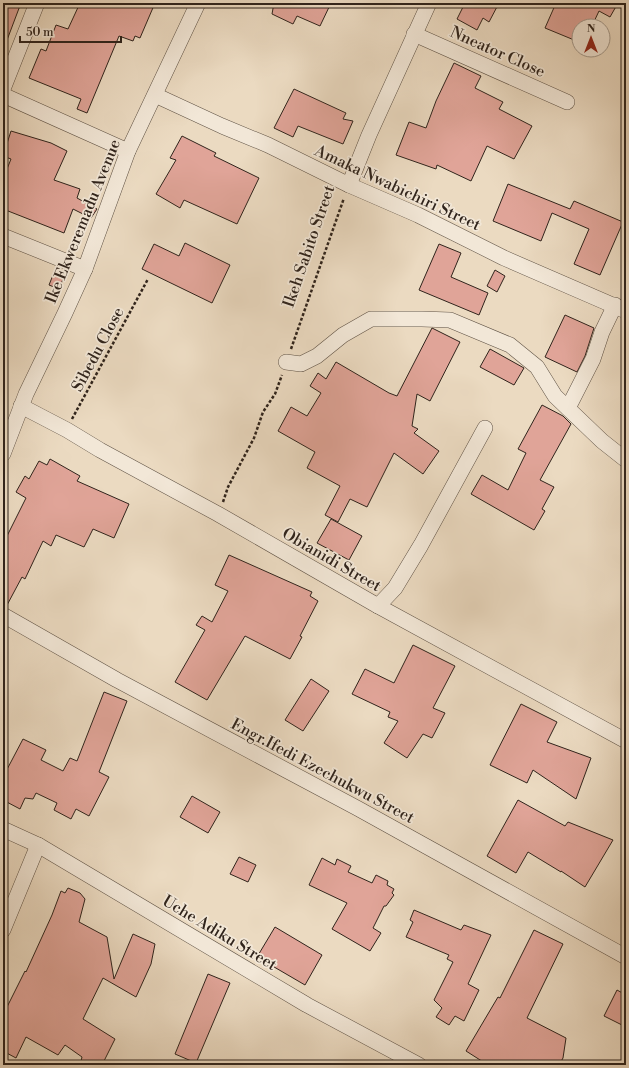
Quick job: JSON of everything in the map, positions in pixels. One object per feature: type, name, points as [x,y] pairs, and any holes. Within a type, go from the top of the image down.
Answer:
[{"type":"street","points":[[3,89],[37,3]]},
{"type":"street","name":"Ike Ekweremadu Avenue","points":[[3,454],[21,406],[85,269],[128,151],[198,3]]},
{"type":"street","name":"Ikeh Sabito Street","points":[[349,185],[369,135],[429,3]]},
{"type":"street","name":"Nneator Close","points":[[414,34],[567,102]]},
{"type":"street","points":[[3,95],[128,151]]},
{"type":"street","name":"Amaka Nwabichiri Street","points":[[155,95],[222,126],[268,145],[349,185],[418,214],[504,258],[620,308]]},
{"type":"street","points":[[3,236],[85,269]]},
{"type":"street","points":[[568,408],[593,359],[602,332],[620,308]]},
{"type":"street","points":[[286,362],[301,364],[317,356],[343,335],[371,319],[450,320],[510,345],[537,367],[555,396],[602,441],[626,460]]},
{"type":"street","name":"Obianidi Street","points":[[21,406],[218,514],[378,606],[626,741]]},
{"type":"street","points":[[378,606],[395,588],[421,545],[485,428]]},
{"type":"street","name":"Engr.Ifedi Ezechukwu Street","points":[[3,615],[117,680],[357,808],[626,957]]},
{"type":"street","name":"Uche Adiku Street","points":[[3,829],[38,845],[308,1005],[418,1065]]},
{"type":"street","points":[[3,930],[38,845]]},
{"type":"path","name":"Ikeh Sabito Street","points":[[218,514],[228,488],[254,438],[263,412],[275,394],[349,185]]},
{"type":"path","name":"Sibedu Close","points":[[66,430],[148,279]]},
{"type":"building","points":[[3,3],[21,3],[4,48],[3,48]]},
{"type":"building","points":[[80,3],[155,3],[140,38],[135,36],[133,41],[119,36],[87,113],[77,109],[81,99],[29,78],[41,49],[46,51],[56,25],[68,29]]},
{"type":"building","points":[[274,3],[331,3],[320,26],[297,16],[293,24],[272,14]]},
{"type":"building","points":[[465,3],[499,3],[489,22],[483,18],[477,30],[457,19]]},
{"type":"building","points":[[556,3],[618,3],[610,17],[599,11],[596,18],[571,18],[571,39],[545,28]]},
{"type":"building","points":[[454,63],[481,76],[475,88],[503,102],[499,109],[532,126],[514,159],[487,146],[471,181],[437,165],[436,169],[396,155],[409,122],[426,128],[436,101]]},
{"type":"building","points":[[294,89],[346,113],[343,119],[353,121],[343,144],[298,126],[293,137],[274,128]]},
{"type":"building","points":[[11,131],[51,143],[67,151],[54,180],[80,189],[77,198],[97,209],[91,218],[73,209],[64,233],[3,209],[3,179],[11,159],[3,156]]},
{"type":"building","points":[[182,136],[216,153],[214,156],[259,178],[237,224],[184,200],[180,208],[156,194],[176,160],[170,158]]},
{"type":"building","points":[[508,184],[570,209],[574,201],[623,222],[600,275],[574,264],[589,229],[552,213],[541,241],[493,221]]},
{"type":"building","points":[[185,243],[230,265],[212,303],[142,269],[154,244],[179,256]]},
{"type":"building","points":[[439,244],[461,253],[451,277],[488,293],[479,315],[419,290]]},
{"type":"building","points":[[495,270],[505,276],[497,292],[487,286]]},
{"type":"building","points":[[53,275],[63,279],[59,289],[49,285]]},
{"type":"building","points":[[565,315],[594,328],[585,356],[577,372],[545,357]]},
{"type":"building","points":[[432,328],[460,342],[430,401],[417,394],[412,426],[418,429],[414,433],[439,451],[423,474],[394,453],[367,507],[350,499],[338,522],[325,515],[340,486],[307,468],[315,452],[278,431],[291,407],[307,416],[321,393],[310,386],[318,373],[326,379],[336,362],[389,393],[397,396]]},
{"type":"building","points":[[490,349],[524,368],[514,385],[480,367]]},
{"type":"building","points":[[542,405],[563,416],[571,424],[540,480],[554,487],[542,509],[545,511],[534,530],[471,494],[482,475],[508,490],[526,453],[518,449]]},
{"type":"building","points":[[50,459],[80,476],[77,481],[129,504],[114,538],[93,529],[84,547],[56,535],[51,546],[43,541],[25,579],[22,577],[6,607],[3,606],[3,544],[26,498],[16,492],[25,476],[29,479],[39,461],[47,465]]},
{"type":"building","points":[[331,519],[362,536],[349,560],[317,543]]},
{"type":"building","points":[[229,555],[312,592],[310,596],[318,601],[300,636],[302,637],[290,659],[245,636],[207,700],[175,682],[205,630],[196,625],[202,616],[212,622],[228,591],[215,585]]},
{"type":"building","points":[[413,645],[455,666],[433,708],[445,713],[432,738],[423,734],[407,758],[384,743],[398,721],[388,717],[390,712],[352,694],[365,669],[394,683]]},
{"type":"building","points":[[311,679],[329,691],[303,731],[285,720]]},
{"type":"building","points":[[104,692],[127,701],[99,772],[109,777],[89,816],[76,809],[71,819],[54,810],[57,803],[36,793],[33,799],[25,798],[20,809],[3,800],[3,777],[23,739],[46,750],[41,760],[63,771],[70,758],[77,761]]},
{"type":"building","points":[[521,704],[557,722],[547,742],[591,758],[576,799],[533,770],[527,783],[490,765]]},
{"type":"building","points":[[192,796],[220,812],[208,833],[180,817]]},
{"type":"building","points":[[518,800],[565,826],[568,822],[613,840],[585,887],[528,852],[516,873],[487,856]]},
{"type":"building","points":[[239,857],[256,865],[248,882],[230,874]]},
{"type":"building","points":[[322,858],[335,865],[337,859],[351,866],[348,872],[372,883],[376,875],[388,881],[387,885],[394,889],[392,893],[394,895],[386,906],[384,906],[373,928],[381,933],[370,951],[332,929],[347,903],[309,885]]},
{"type":"building","points":[[68,888],[80,893],[85,899],[79,922],[107,937],[114,979],[133,934],[155,944],[151,964],[136,997],[103,978],[83,1019],[115,1039],[102,1065],[80,1065],[82,1057],[65,1045],[58,1055],[26,1037],[16,1058],[3,1051],[3,1015],[25,971],[26,972],[52,915],[61,891],[65,893]]},
{"type":"building","points":[[414,910],[461,930],[464,925],[491,935],[468,984],[479,990],[464,1021],[455,1016],[449,1025],[436,1017],[442,1008],[434,1000],[453,962],[447,959],[449,955],[406,937],[413,922],[410,920]]},
{"type":"building","points":[[275,927],[322,955],[305,985],[257,957]]},
{"type":"building","points":[[534,930],[563,944],[527,1018],[566,1038],[563,1058],[559,1065],[488,1065],[466,1051],[498,997],[500,998]]},
{"type":"building","points":[[208,974],[230,983],[196,1063],[175,1054]]},
{"type":"building","points":[[617,990],[626,995],[626,1027],[604,1016]]}]
